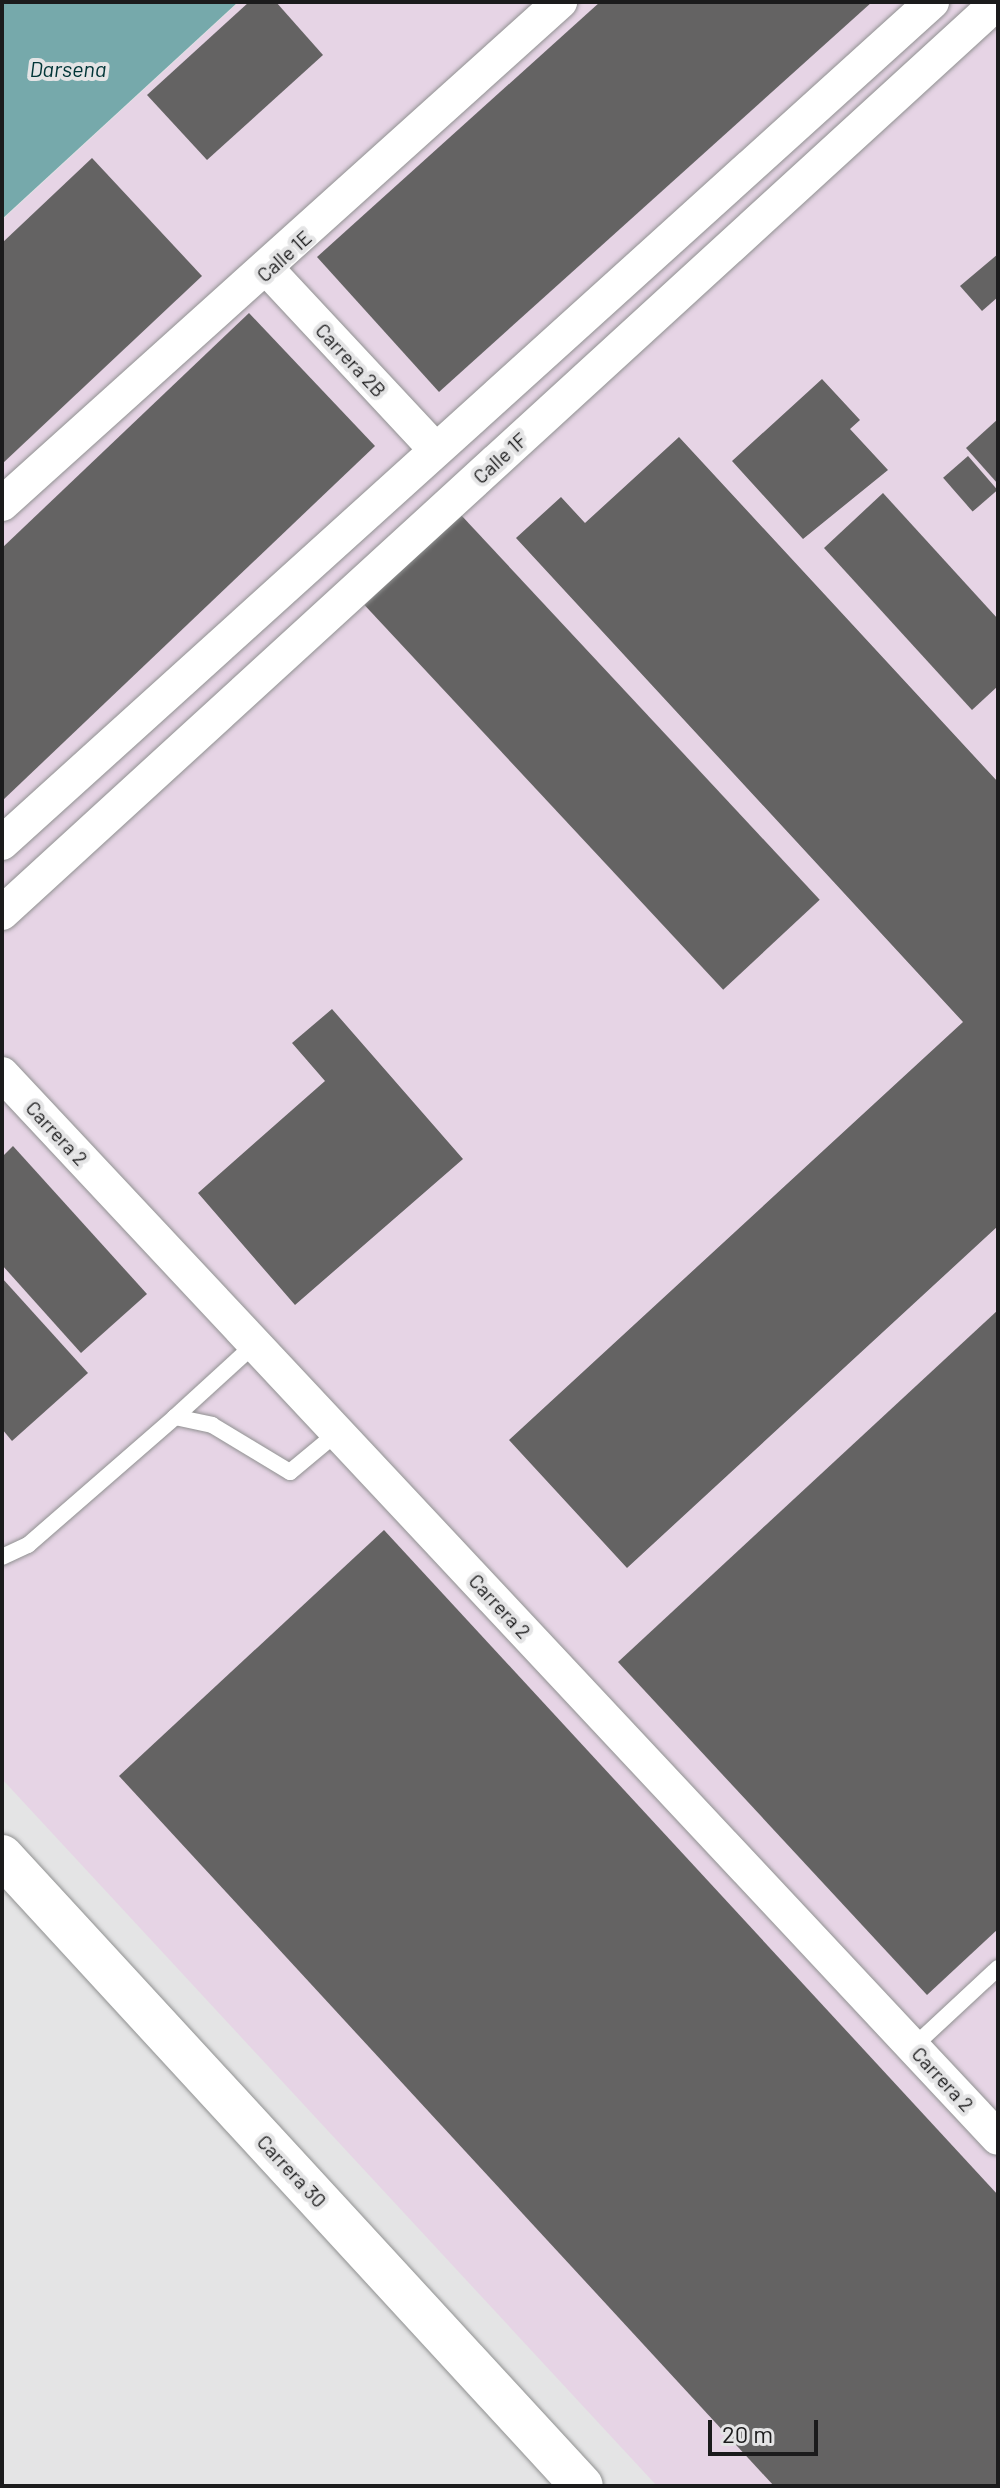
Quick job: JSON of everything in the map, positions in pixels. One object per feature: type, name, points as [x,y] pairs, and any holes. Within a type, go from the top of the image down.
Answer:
[{"type":"street","name":"Calle 1E","points":[[2,504],[269,271],[560,2]]},
{"type":"street","points":[[2,843],[434,448],[932,2]]},
{"type":"street","name":"Calle 1F","points":[[2,913],[998,2]]},
{"type":"street","name":"Carrera 2B","points":[[269,271],[434,448]]},
{"type":"street","points":[[493,395],[528,432]]},
{"type":"street","name":"Carrera 2","points":[[2,1074],[998,2138]]},
{"type":"street","name":"Carrera 30","points":[[2,1856],[582,2486]]},
{"type":"lane","points":[[2,1557],[28,1545],[255,1344]]},
{"type":"lane","points":[[175,1417],[212,1425],[290,1472],[338,1432]]},
{"type":"lane","points":[[913,2047],[998,1968]]},
{"type":"shaded area","points":[[239,2],[998,2],[998,2486],[657,2486],[2,1779],[2,220]]},
{"type":"water","name":"Darsena","points":[[2,2],[238,2],[2,219]]},
{"type":"building","points":[[249,2],[276,2],[323,55],[207,160],[147,95]]},
{"type":"building","points":[[600,2],[872,2],[439,392],[317,257]]},
{"type":"building","points":[[92,158],[202,276],[2,464],[2,243]]},
{"type":"building","points":[[998,254],[998,297],[982,311],[960,286]]},
{"type":"building","points":[[249,313],[375,446],[2,801],[2,548]]},
{"type":"building","points":[[822,379],[860,420],[850,429],[888,470],[803,539],[732,461]]},
{"type":"building","points":[[998,419],[998,484],[966,448]]},
{"type":"building","points":[[679,437],[998,782],[998,1226],[627,1568],[509,1440],[963,1022],[516,538],[561,497],[585,523]]},
{"type":"building","points":[[968,456],[998,490],[973,512],[943,478]]},
{"type":"building","points":[[883,493],[998,619],[998,686],[972,710],[824,548]]},
{"type":"building","points":[[461,515],[820,900],[723,990],[364,605]]},
{"type":"building","points":[[332,1009],[463,1159],[295,1305],[198,1193],[325,1081],[292,1043]]},
{"type":"building","points":[[13,1146],[147,1294],[81,1353],[2,1265],[2,1157]]},
{"type":"building","points":[[2,1278],[88,1373],[12,1441],[2,1429]]},
{"type":"building","points":[[998,1310],[998,1929],[927,1995],[618,1662]]},
{"type":"building","points":[[384,1530],[998,2195],[998,2486],[774,2486],[119,1776]]}]
